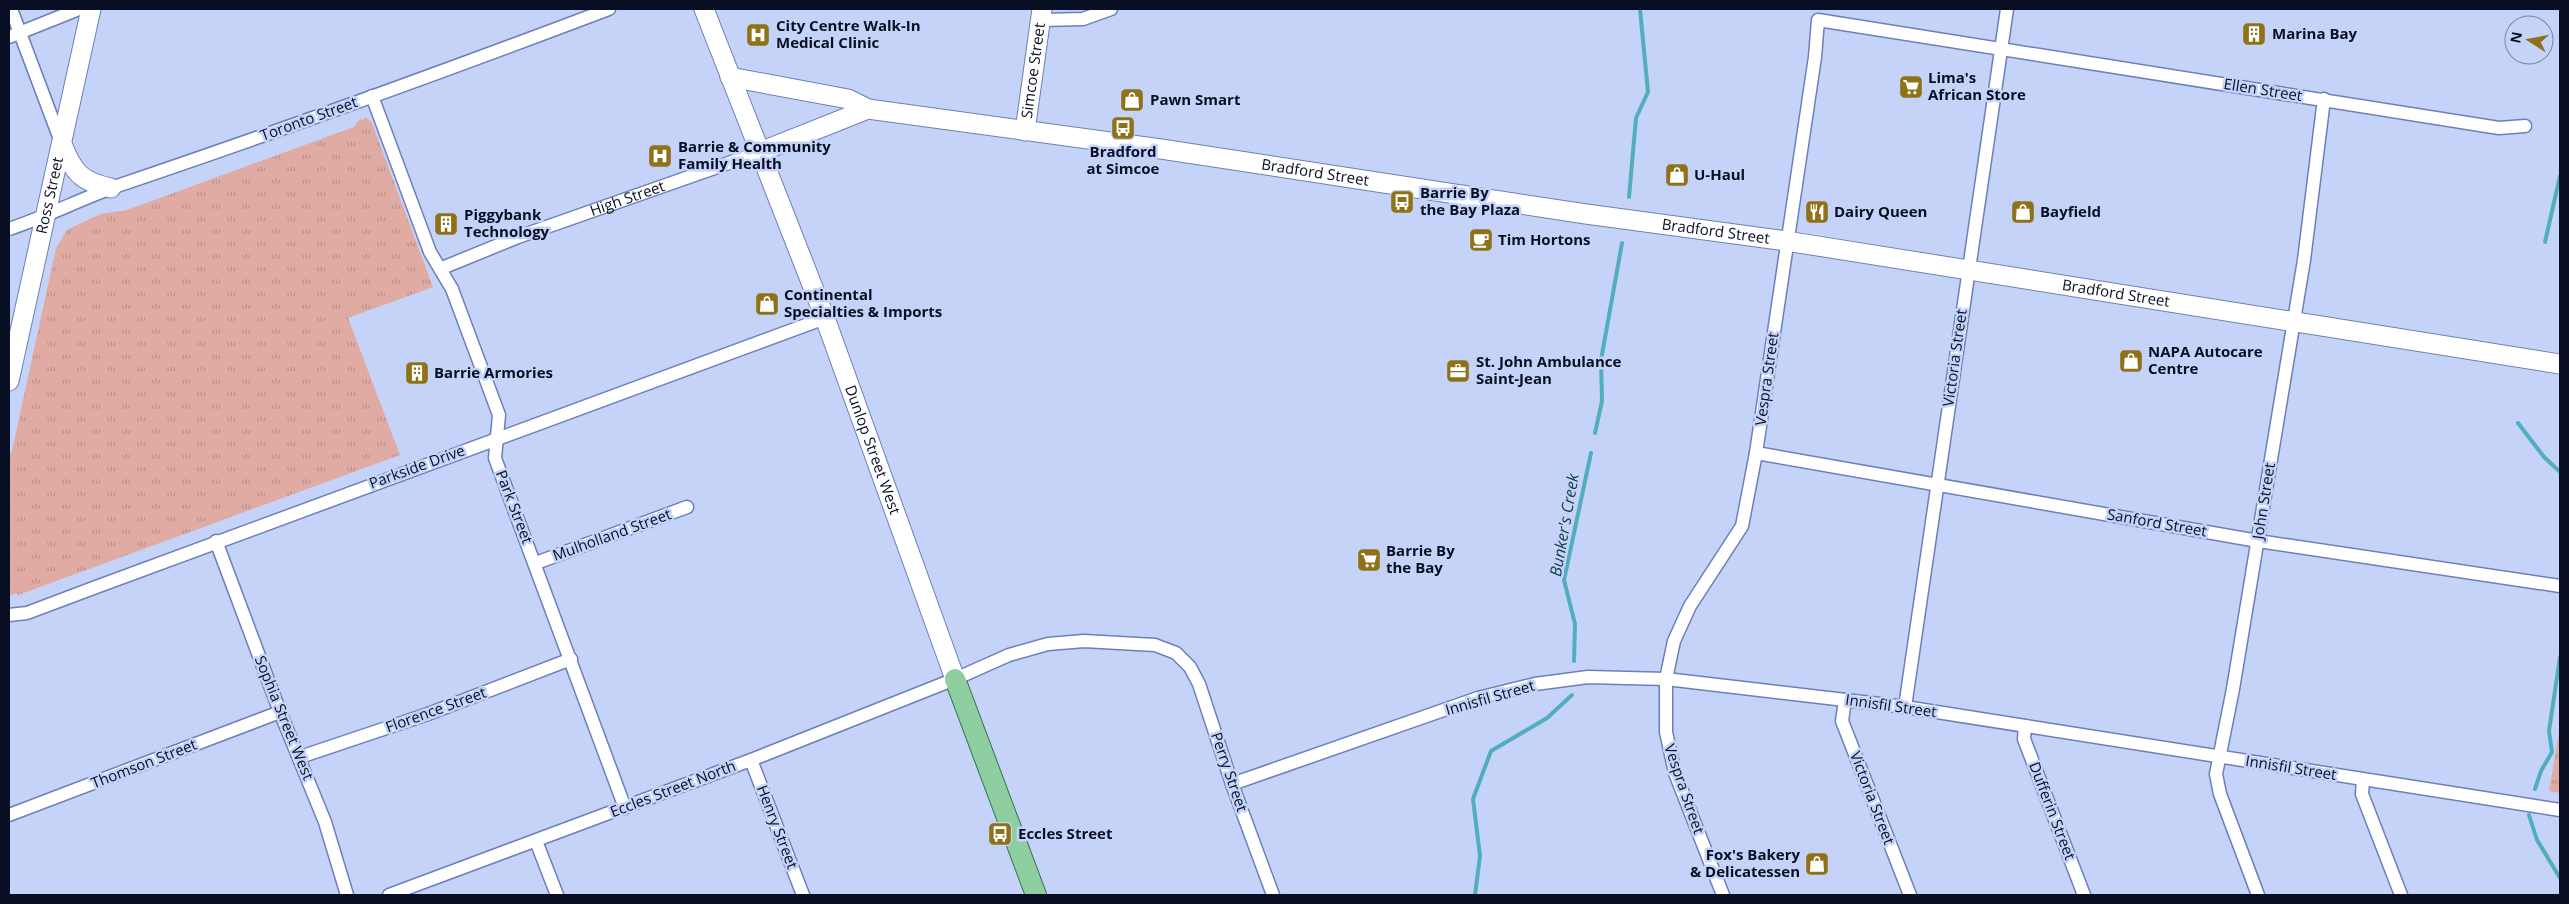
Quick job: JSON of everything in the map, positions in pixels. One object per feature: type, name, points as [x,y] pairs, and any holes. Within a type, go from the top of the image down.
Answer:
[{"type":"main road","name":"Ross Street","points":[[9,381],[91,9]]},
{"type":"main road","name":"Dunlop Street West","points":[[704,9],[825,318],[955,679],[1036,895]]},
{"type":"main road","name":"Simcoe Street","points":[[1025,131],[1042,14]]},
{"type":"main road","points":[[730,77],[848,99],[868,109]]},
{"type":"main road","name":"Bradford Street","points":[[868,109],[1161,149],[1586,214],[1786,241],[1967,271],[2294,320],[2560,364]]},
{"type":"main road","name":"High Street","points":[[760,152],[868,109]]},
{"type":"main road","points":[[62,144],[69,161],[78,174],[86,181],[111,188]]},
{"type":"street","points":[[11,9],[14,35],[62,144]]},
{"type":"street","points":[[14,35],[79,9]]},
{"type":"street","name":"Toronto Street","points":[[9,229],[46,217],[111,188],[218,153],[609,9]]},
{"type":"street","points":[[1042,14],[1083,19],[1111,9]]},
{"type":"street","name":"Victoria Street","points":[[1904,707],[2007,9]]},
{"type":"street","name":"Vespra Street","points":[[1723,895],[1676,773],[1666,732],[1666,679],[1674,641],[1690,606],[1742,526],[1756,453],[1786,241],[1815,57],[1818,20],[2001,50]]},
{"type":"street","name":"Ellen Street","points":[[2001,50],[2324,99],[2498,128],[2525,126]]},
{"type":"street","name":"Park Street","points":[[372,96],[430,252],[442,268],[452,289],[499,415],[495,458],[536,562],[625,808]]},
{"type":"street","name":"John Street","points":[[2258,895],[2220,794],[2216,774],[2258,541],[2294,320],[2324,99]]},
{"type":"street","name":"High Street","points":[[442,268],[518,237],[760,152]]},
{"type":"street","name":"Parkside Drive","points":[[9,615],[26,613],[413,467],[497,439],[825,318]]},
{"type":"street","name":"Sanford Street","points":[[1756,453],[2258,541],[2560,586]]},
{"type":"street","name":"Mulholland Street","points":[[536,562],[688,507]]},
{"type":"street","name":"Sophia Street West","points":[[216,541],[280,712],[325,822],[347,895]]},
{"type":"street","name":"Eccles Street North","points":[[389,895],[751,760],[955,679],[1009,655],[1048,644],[1084,642],[1138,643],[1156,646],[1176,653]]},
{"type":"street","name":"Perry Street","points":[[1176,653],[1190,668],[1200,684],[1232,784],[1273,895]]},
{"type":"street","name":"Florence Street","points":[[300,758],[428,714],[571,659]]},
{"type":"street","name":"Innisfil Street","points":[[1232,784],[1478,698],[1527,686],[1588,677],[1666,679],[1904,707],[2560,810]]},
{"type":"street","name":"Victoria Street","points":[[1845,700],[1842,721],[1910,895]]},
{"type":"street","name":"Thomson Street","points":[[9,815],[280,712]]},
{"type":"street","name":"Dufferin Street","points":[[2025,726],[2024,739],[2084,895]]},
{"type":"street","name":"Henry Street","points":[[751,760],[803,895]]},
{"type":"street","points":[[2363,780],[2362,794],[2401,895]]},
{"type":"street","points":[[536,841],[557,895]]},
{"type":"green space","points":[[366,117],[372,123],[433,287],[348,318],[400,455],[18,595],[17,593],[9,596],[9,456],[12,451],[56,248],[67,230],[100,214],[127,210],[354,127],[360,119],[363,120]]},
{"type":"green space","points":[[2560,727],[2560,793],[2549,791]]},
{"type":"waterway","name":"Bunker's Creek","points":[[1629,197],[1636,118],[1648,92],[1640,9]]},
{"type":"waterway","points":[[2545,242],[2560,176]]},
{"type":"waterway","name":"Bunker's Creek","points":[[1595,433],[1602,401],[1601,360],[1622,243]]},
{"type":"waterway","points":[[2518,423],[2544,457],[2560,472]]},
{"type":"waterway","name":"Bunker's Creek","points":[[1574,661],[1575,624],[1564,580],[1591,453]]},
{"type":"waterway","points":[[2535,789],[2541,771],[2552,752],[2549,731],[2560,657]]},
{"type":"waterway","name":"Bunker's Creek","points":[[1475,895],[1480,856],[1473,799],[1491,751],[1547,718],[1572,695]]},
{"type":"waterway","points":[[2529,815],[2537,840],[2560,878]]},
{"type":"place","name":"Marina Bay","points":[[2254,34]]},
{"type":"place","name":"City Centre Walk-In Medical Clinic","points":[[758,35]]},
{"type":"place","name":"Lima's African Store","points":[[1911,87]]},
{"type":"place","name":"Pawn Smart","points":[[1132,100]]},
{"type":"place","name":"Bradford at Simcoe","points":[[1123,128]]},
{"type":"place","name":"Barrie & Community Family Health","points":[[660,156]]},
{"type":"place","name":"U-Haul","points":[[1677,175]]},
{"type":"place","name":"Barrie By the Bay Plaza","points":[[1402,202]]},
{"type":"place","name":"Dairy Queen","points":[[1817,212]]},
{"type":"place","name":"Bayfield","points":[[2023,212]]},
{"type":"place","name":"Piggybank Technology","points":[[446,224]]},
{"type":"place","name":"Tim Hortons","points":[[1481,240]]},
{"type":"place","name":"Continental Specialties & Imports","points":[[767,304]]},
{"type":"place","name":"NAPA Autocare Centre","points":[[2131,361]]},
{"type":"place","name":"St. John Ambulance Saint-Jean","points":[[1458,371]]},
{"type":"place","name":"Barrie Armories","points":[[417,373]]},
{"type":"place","name":"Barrie By the Bay","points":[[1369,560]]},
{"type":"place","name":"Eccles Street","points":[[1000,834]]},
{"type":"place","name":"Fox's Bakery & Delicatessen","points":[[1817,864]]}]
